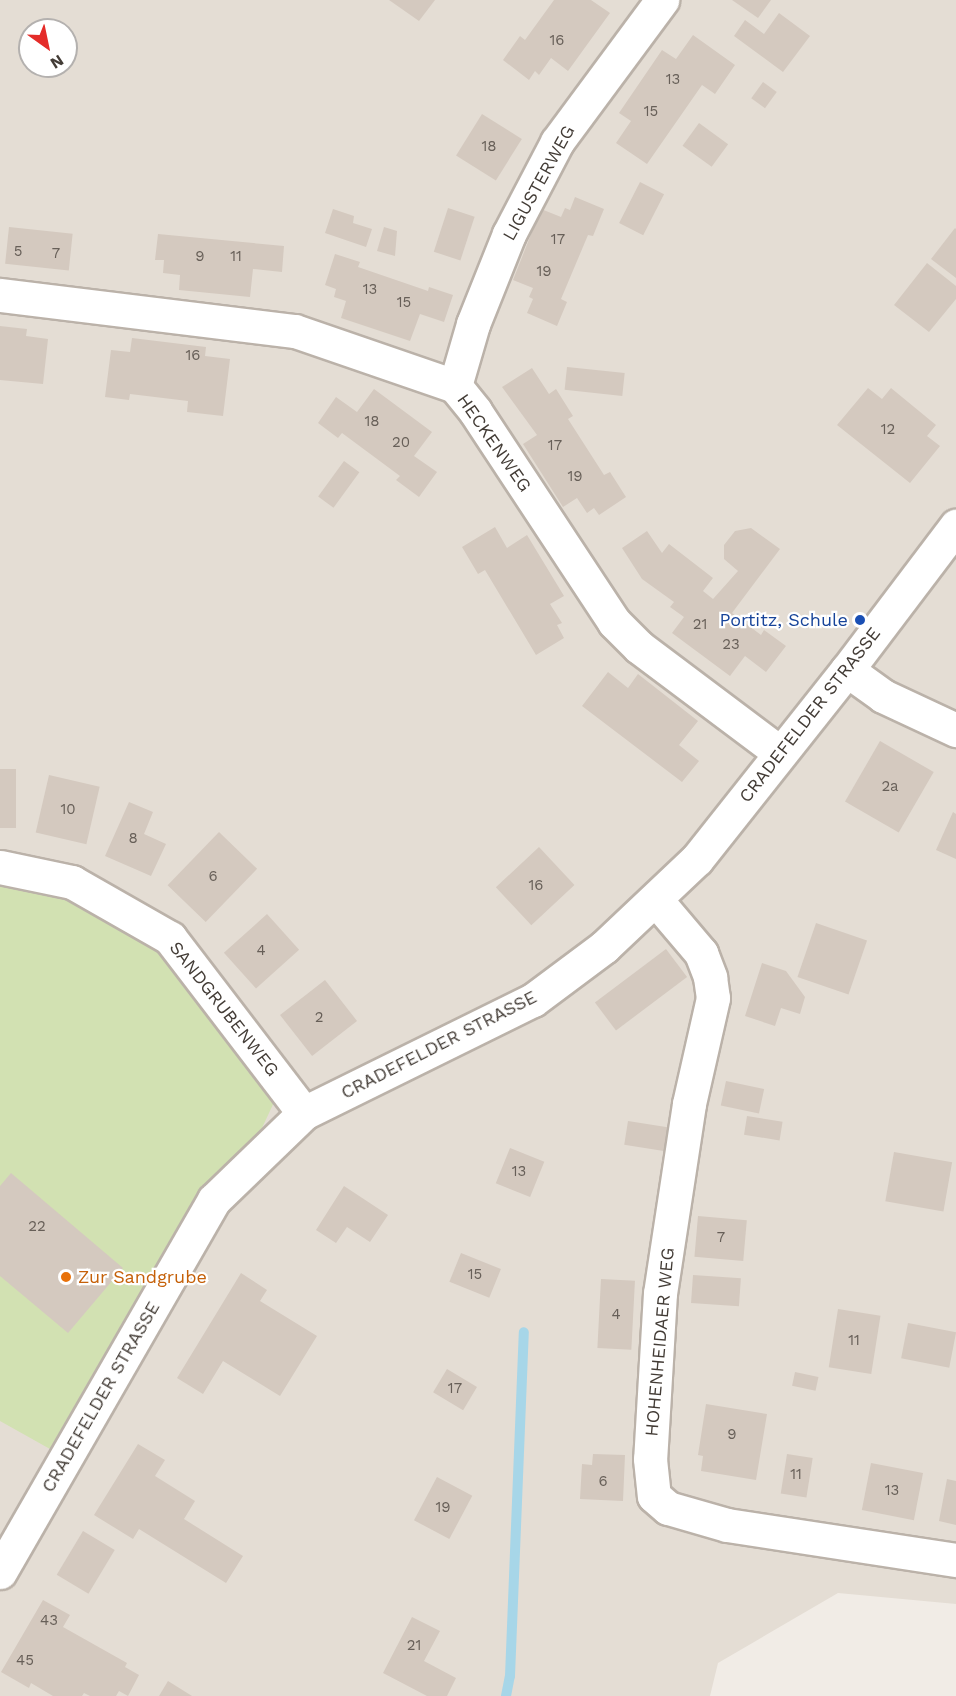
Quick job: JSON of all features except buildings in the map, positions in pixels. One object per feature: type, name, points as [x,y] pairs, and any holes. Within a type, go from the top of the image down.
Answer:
[{"type":"street","name":"LIGUSTERWEG","points":[[455,387],[473,324],[508,234],[557,142],[662,0]]},
{"type":"street","name":"HECKENWEG","points":[[0,295],[295,331],[455,387],[476,411],[614,622],[639,647],[780,753]]},
{"type":"street","name":"CRADEFELDER STRASSE","points":[[0,1572],[214,1200],[304,1113],[533,1000],[604,947],[656,900],[697,859],[847,670],[956,526]]},
{"type":"street","points":[[847,670],[883,696],[956,730]]},
{"type":"street","name":"SANDGRUBENWEG","points":[[0,867],[72,882],[170,938],[304,1113]]},
{"type":"street","name":"HOHENHEIDAER WEG","points":[[656,900],[701,953],[710,977],[713,998],[689,1104],[660,1293],[650,1459],[654,1496],[668,1508],[727,1525],[956,1560]]},
{"type":"shaded area","points":[[0,0],[956,0],[956,1604],[838,1593],[718,1663],[710,1696],[0,1696]]},
{"type":"green space","points":[[0,884],[58,889],[158,943],[276,1098],[262,1128],[200,1196],[50,1449],[0,1421]]},
{"type":"waterway","points":[[506,1696],[510,1676],[524,1332]]},
{"type":"place","name":"Portitz, Schule","points":[[860,620]]},
{"type":"place","name":"Zur Sandgrube","points":[[66,1277]]}]
